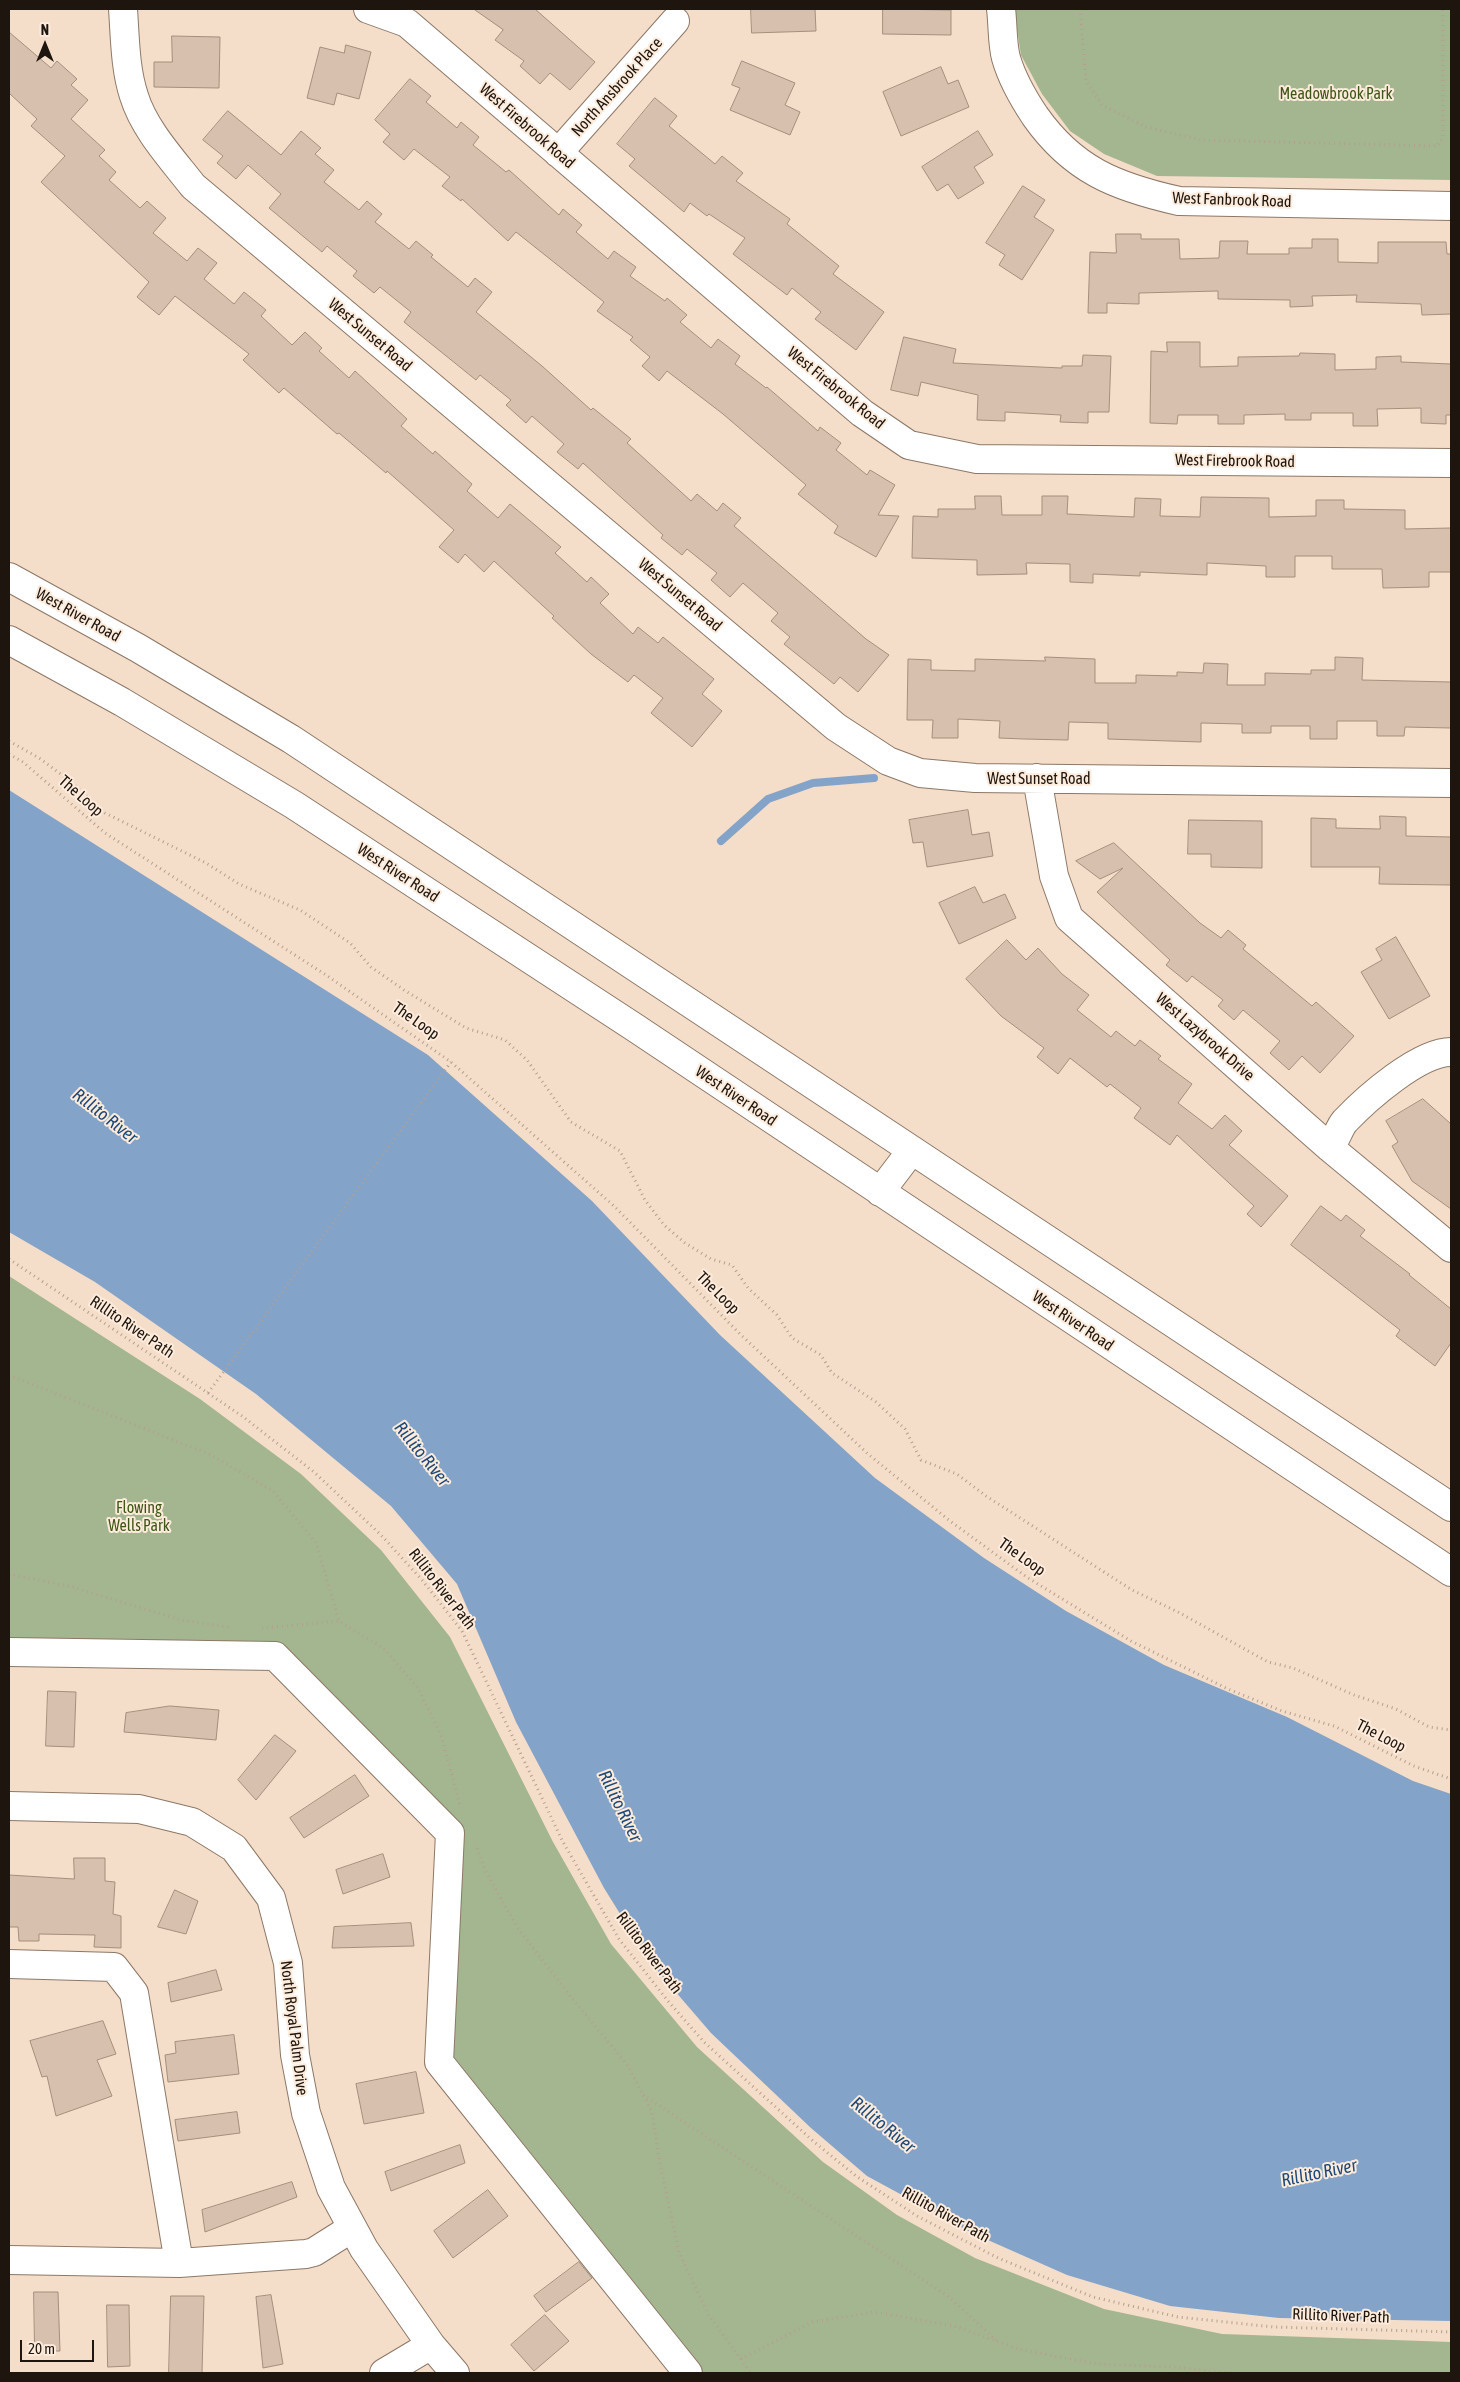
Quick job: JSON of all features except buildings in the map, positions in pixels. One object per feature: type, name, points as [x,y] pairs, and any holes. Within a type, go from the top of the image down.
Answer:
[{"type":"street","name":"West Sunset Road","points":[[123,9],[125,40],[134,96],[164,148],[193,186],[836,727],[888,761],[920,773],[975,778],[1451,783]]},
{"type":"street","name":"West Firebrook Road","points":[[368,9],[407,23],[862,414],[909,444],[977,459],[1451,463]]},
{"type":"street","name":"West Fanbrook Road","points":[[1001,9],[1006,57],[1022,97],[1051,138],[1081,165],[1101,176],[1150,194],[1179,200],[1451,206]]},
{"type":"street","name":"North Ansbrook Place","points":[[558,153],[675,21]]},
{"type":"street","name":"West River Road","points":[[9,577],[138,648],[291,739],[1451,1508]]},
{"type":"street","name":"West River Road","points":[[9,640],[122,702],[294,805],[634,1027],[1451,1572]]},
{"type":"street","name":"West Lazybrook Drive","points":[[1037,778],[1054,876],[1069,918],[1329,1147],[1451,1248]]},
{"type":"street","points":[[1329,1147],[1334,1142],[1344,1122],[1406,1067],[1451,1052]]},
{"type":"street","points":[[880,1192],[912,1150]]},
{"type":"street","points":[[9,1652],[275,1656],[450,1833],[439,2062],[688,2373]]},
{"type":"street","name":"North Royal Palm Drive","points":[[9,1806],[139,1809],[192,1822],[234,1848],[271,1898],[288,1963],[295,2055],[306,2113],[331,2188],[364,2249],[431,2345],[455,2373]]},
{"type":"street","points":[[9,1964],[114,1967],[134,1993],[179,2263]]},
{"type":"street","points":[[9,2260],[179,2263],[306,2254],[314,2252],[352,2228]]},
{"type":"street","points":[[384,2373],[431,2345]]},
{"type":"path","points":[[1080,9],[1086,81],[1102,105],[1146,127],[1201,140],[1375,146],[1437,146],[1443,138],[1442,9]]},
{"type":"path","points":[[9,741],[39,758],[62,775],[105,813],[206,863],[239,884],[300,910],[350,943],[371,967],[404,990],[466,1028],[505,1040],[527,1060],[571,1122],[620,1151],[645,1200],[664,1225],[685,1243],[702,1254],[732,1265],[748,1288],[777,1314],[792,1338],[821,1355],[832,1373],[876,1402],[905,1429],[921,1460],[957,1474],[986,1496],[1132,1590],[1178,1612],[1268,1662],[1293,1668],[1354,1695],[1396,1709],[1429,1727],[1451,1730]]},
{"type":"path","name":"The Loop","points":[[9,754],[23,762],[105,833],[326,974],[451,1062],[527,1127],[614,1206],[740,1334],[868,1454],[950,1521],[1028,1578],[1131,1641],[1228,1689],[1282,1711],[1334,1726],[1414,1766],[1451,1779]]},
{"type":"path","points":[[208,1393],[451,1062]]},
{"type":"path","name":"Rillito River Path","points":[[9,1259],[242,1416],[314,1472],[381,1535],[422,1580],[462,1631],[563,1842],[619,1938],[668,2001],[704,2042],[813,2141],[856,2176],[917,2216],[998,2258],[1093,2297],[1178,2317],[1255,2325],[1451,2332]]},
{"type":"path","points":[[9,1375],[211,1455],[273,1492],[316,1543],[339,1621]]},
{"type":"path","points":[[643,2095],[949,2296],[998,2342]]},
{"type":"path","points":[[741,2359],[812,2322],[875,2312],[954,2326],[1022,2350],[1098,2364],[1173,2367],[1230,2373]]},
{"type":"green space","name":"Meadowbrook Park","points":[[1014,9],[1451,9],[1451,180],[1157,176],[1104,154],[1070,131],[1042,94],[1021,55]]},
{"type":"green space","name":"Flowing Wells Park","points":[[9,1276],[200,1399],[301,1474],[381,1550],[450,1637],[553,1842],[611,1944],[697,2047],[823,2162],[897,2215],[975,2258],[1104,2309],[1222,2334],[1451,2342],[1451,2373],[698,2373],[448,2058],[455,1828],[277,1649],[9,1647]]},
{"type":"water","name":"Rillito River","points":[[9,790],[428,1055],[592,1201],[720,1335],[875,1478],[984,1558],[1066,1611],[1164,1665],[1287,1717],[1413,1781],[1451,1794],[1451,2321],[1279,2318],[1170,2306],[1067,2275],[972,2233],[867,2176],[811,2128],[711,2033],[650,1962],[604,1888],[516,1722],[457,1584],[391,1506],[256,1394],[95,1282],[9,1232]]},
{"type":"waterway","points":[[721,841],[768,799],[813,783],[874,778]]}]
